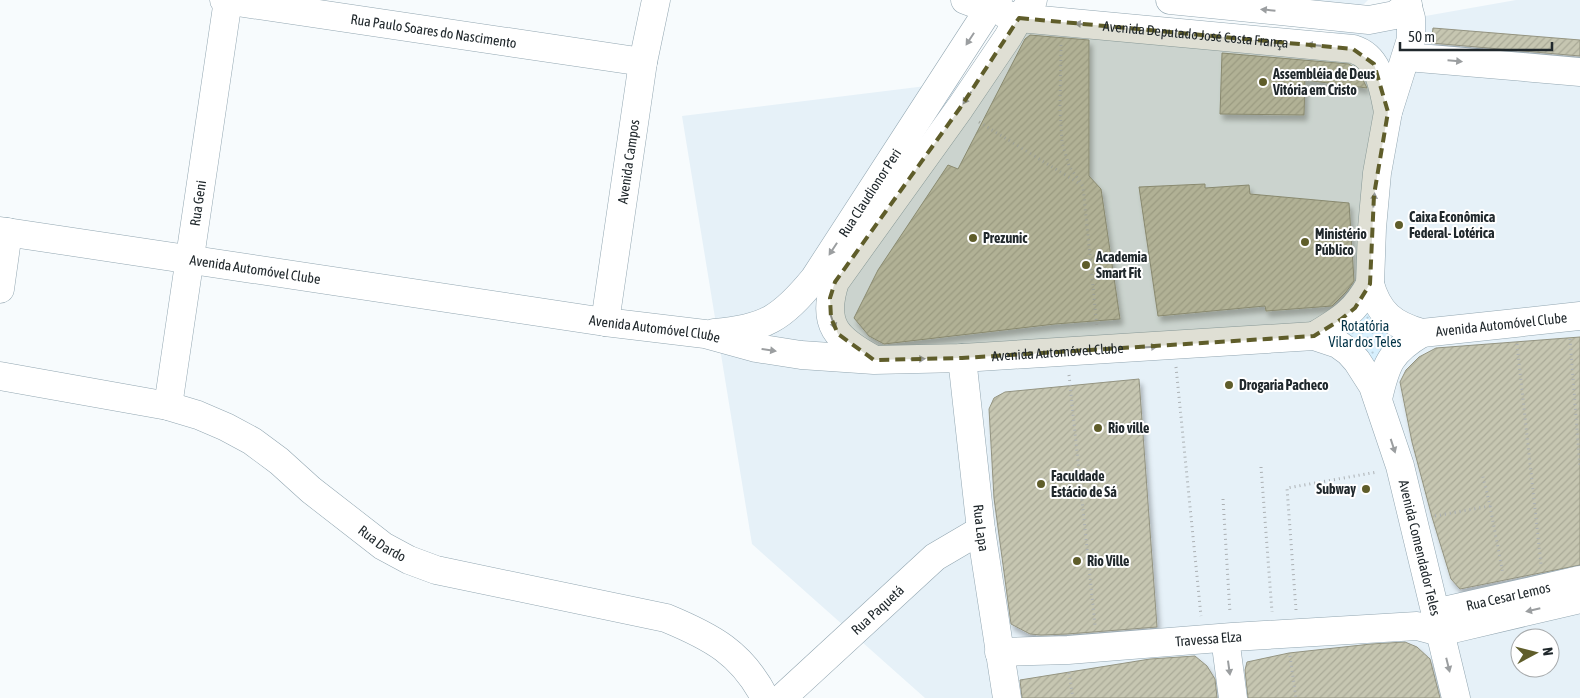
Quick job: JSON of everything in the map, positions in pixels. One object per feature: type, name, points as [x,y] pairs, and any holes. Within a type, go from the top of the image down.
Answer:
[{"type":"main road","name":"Rua Paulo Soares do Nascimento","points":[[224,0],[643,62]]},
{"type":"main road","name":"Rua Geni","points":[[168,406],[228,0]]},
{"type":"main road","name":"Avenida Campos","points":[[605,322],[643,62],[656,0]]},
{"type":"main road","points":[[1170,0],[1369,20],[1395,15],[1409,2]]},
{"type":"main road","points":[[1409,2],[1412,32],[1407,56],[1388,112],[1374,195],[1370,284],[1374,296],[1388,316],[1408,329],[1422,332]]},
{"type":"main road","name":"Avenida Deputado José Costa França","points":[[984,3],[1026,9],[1063,22],[1353,49],[1362,52],[1374,64],[1382,86],[1388,112]]},
{"type":"main road","name":"Rua Claudionor Peri","points":[[705,334],[737,331],[766,323],[790,307],[802,294],[814,279],[984,3]]},
{"type":"main road","name":"Rua Claudionor Peri","points":[[874,360],[846,343],[833,326],[830,298],[835,282],[960,108],[1026,9]]},
{"type":"main road","points":[[1407,56],[1580,72]]},
{"type":"main road","points":[[0,289],[4,231]]},
{"type":"main road","name":"Avenida Automóvel Clube","points":[[4,231],[605,322],[705,334],[756,348],[801,355],[874,360],[962,358],[1314,336]]},
{"type":"main road","points":[[1314,336],[1355,308],[1370,284]]},
{"type":"main road","name":"Avenida Automóvel Clube","points":[[1422,332],[1574,316]]},
{"type":"main road","points":[[1378,399],[1384,372],[1394,353],[1422,332]]},
{"type":"main road","name":"Avenida Comendador Teles","points":[[1314,336],[1333,342],[1349,352],[1365,372],[1378,399],[1400,466],[1413,522],[1431,624],[1456,698]]},
{"type":"main road","name":"Rua Lapa","points":[[962,358],[981,530],[1007,698]]},
{"type":"main road","name":"Rua Dardo","points":[[0,376],[168,406],[198,415],[226,427],[252,442],[383,546],[408,560],[436,570],[666,618],[719,644],[741,662],[757,683],[765,698]]},
{"type":"main road","name":"Rua Paquetá","points":[[782,698],[935,557],[981,530]]},
{"type":"main road","name":"Rua Cesar Lemos","points":[[1431,624],[1508,596],[1580,580]]},
{"type":"main road","name":"Rua Cesar Lemos","points":[[1431,624],[1580,599]]},
{"type":"main road","name":"Travessa Elza","points":[[999,652],[1098,648],[1431,624]]},
{"type":"main road","points":[[1220,638],[1233,698]]},
{"type":"path","points":[[1063,22],[1060,109],[1062,142],[1069,166],[1083,186],[1100,350]]},
{"type":"path","points":[[960,108],[980,124],[1083,186]]},
{"type":"path","points":[[1574,316],[1580,468]]},
{"type":"path","points":[[1514,322],[1544,587]]},
{"type":"path","points":[[1174,346],[1201,617],[1220,638]]},
{"type":"path","points":[[1066,352],[1098,648]]},
{"type":"path","points":[[1287,634],[1296,609],[1287,488],[1384,471],[1400,466]]},
{"type":"path","points":[[1261,467],[1296,698]]},
{"type":"path","points":[[1482,474],[1508,596]]},
{"type":"path","points":[[1220,638],[1222,499]]},
{"type":"path","points":[[1413,522],[1490,506]]},
{"type":"highlighted area","points":[[1019,18],[1353,49],[1374,64],[1388,112],[1374,195],[1370,284],[1355,308],[1340,320],[1314,336],[962,358],[874,360],[838,334],[831,318],[830,298],[835,282],[960,108]]},
{"type":"shaded area","points":[[1303,0],[1368,0],[1364,4],[1353,6]]},
{"type":"shaded area","points":[[1516,0],[1580,0],[1580,698],[925,698],[752,544],[682,116],[999,77],[1028,31],[1278,42]]},
{"type":"green space","name":"Rotatória Vilar dos Teles","points":[[1365,303],[1372,316],[1384,329],[1402,339],[1379,373],[1344,331]]},
{"type":"building","points":[[1433,28],[1580,40],[1580,56],[1431,43]]},
{"type":"building","points":[[1030,35],[1089,40],[1089,176],[1101,189],[1120,319],[1055,324],[884,344],[869,336],[854,318],[878,270],[948,165],[958,169],[1025,39]]},
{"type":"building","name":"Assembléia de Deus Vitória em Cristo","points":[[1222,53],[1349,64],[1358,70],[1367,88],[1305,80],[1304,115],[1220,114]]},
{"type":"building","points":[[1205,184],[1205,188],[1249,185],[1250,194],[1349,203],[1354,281],[1332,306],[1266,311],[1265,306],[1158,316],[1139,187]]},
{"type":"building","points":[[1580,337],[1580,565],[1460,589],[1451,579],[1432,517],[1412,442],[1400,382],[1406,370],[1419,357],[1436,348]]},
{"type":"building","name":"Rio Ville","points":[[1139,379],[1157,627],[1067,634],[1030,634],[1011,624],[994,498],[989,409],[994,398],[1005,392]]},
{"type":"building","points":[[1405,642],[1417,647],[1430,659],[1440,698],[1248,698],[1245,670],[1247,662],[1289,653]]},
{"type":"building","points":[[1195,656],[1207,666],[1215,679],[1217,698],[1022,698],[1020,680],[1150,659]]},
{"type":"place","name":"Assembléia de Deus Vitória em Cristo","points":[[1263,82]]},
{"type":"place","name":"Caixa Econômica Federal- Lotérica","points":[[1399,225]]},
{"type":"place","name":"Prezunic","points":[[973,238]]},
{"type":"place","name":"Ministério Público","points":[[1305,242]]},
{"type":"place","name":"Academia Smart Fit","points":[[1086,265]]},
{"type":"place","name":"Drogaria Pacheco","points":[[1229,385]]},
{"type":"place","name":"Rio ville","points":[[1098,428]]},
{"type":"place","name":"Faculdade Estácio de Sá","points":[[1041,484]]},
{"type":"place","name":"Subway","points":[[1366,489]]},
{"type":"place","name":"Rio Ville","points":[[1077,561]]}]
